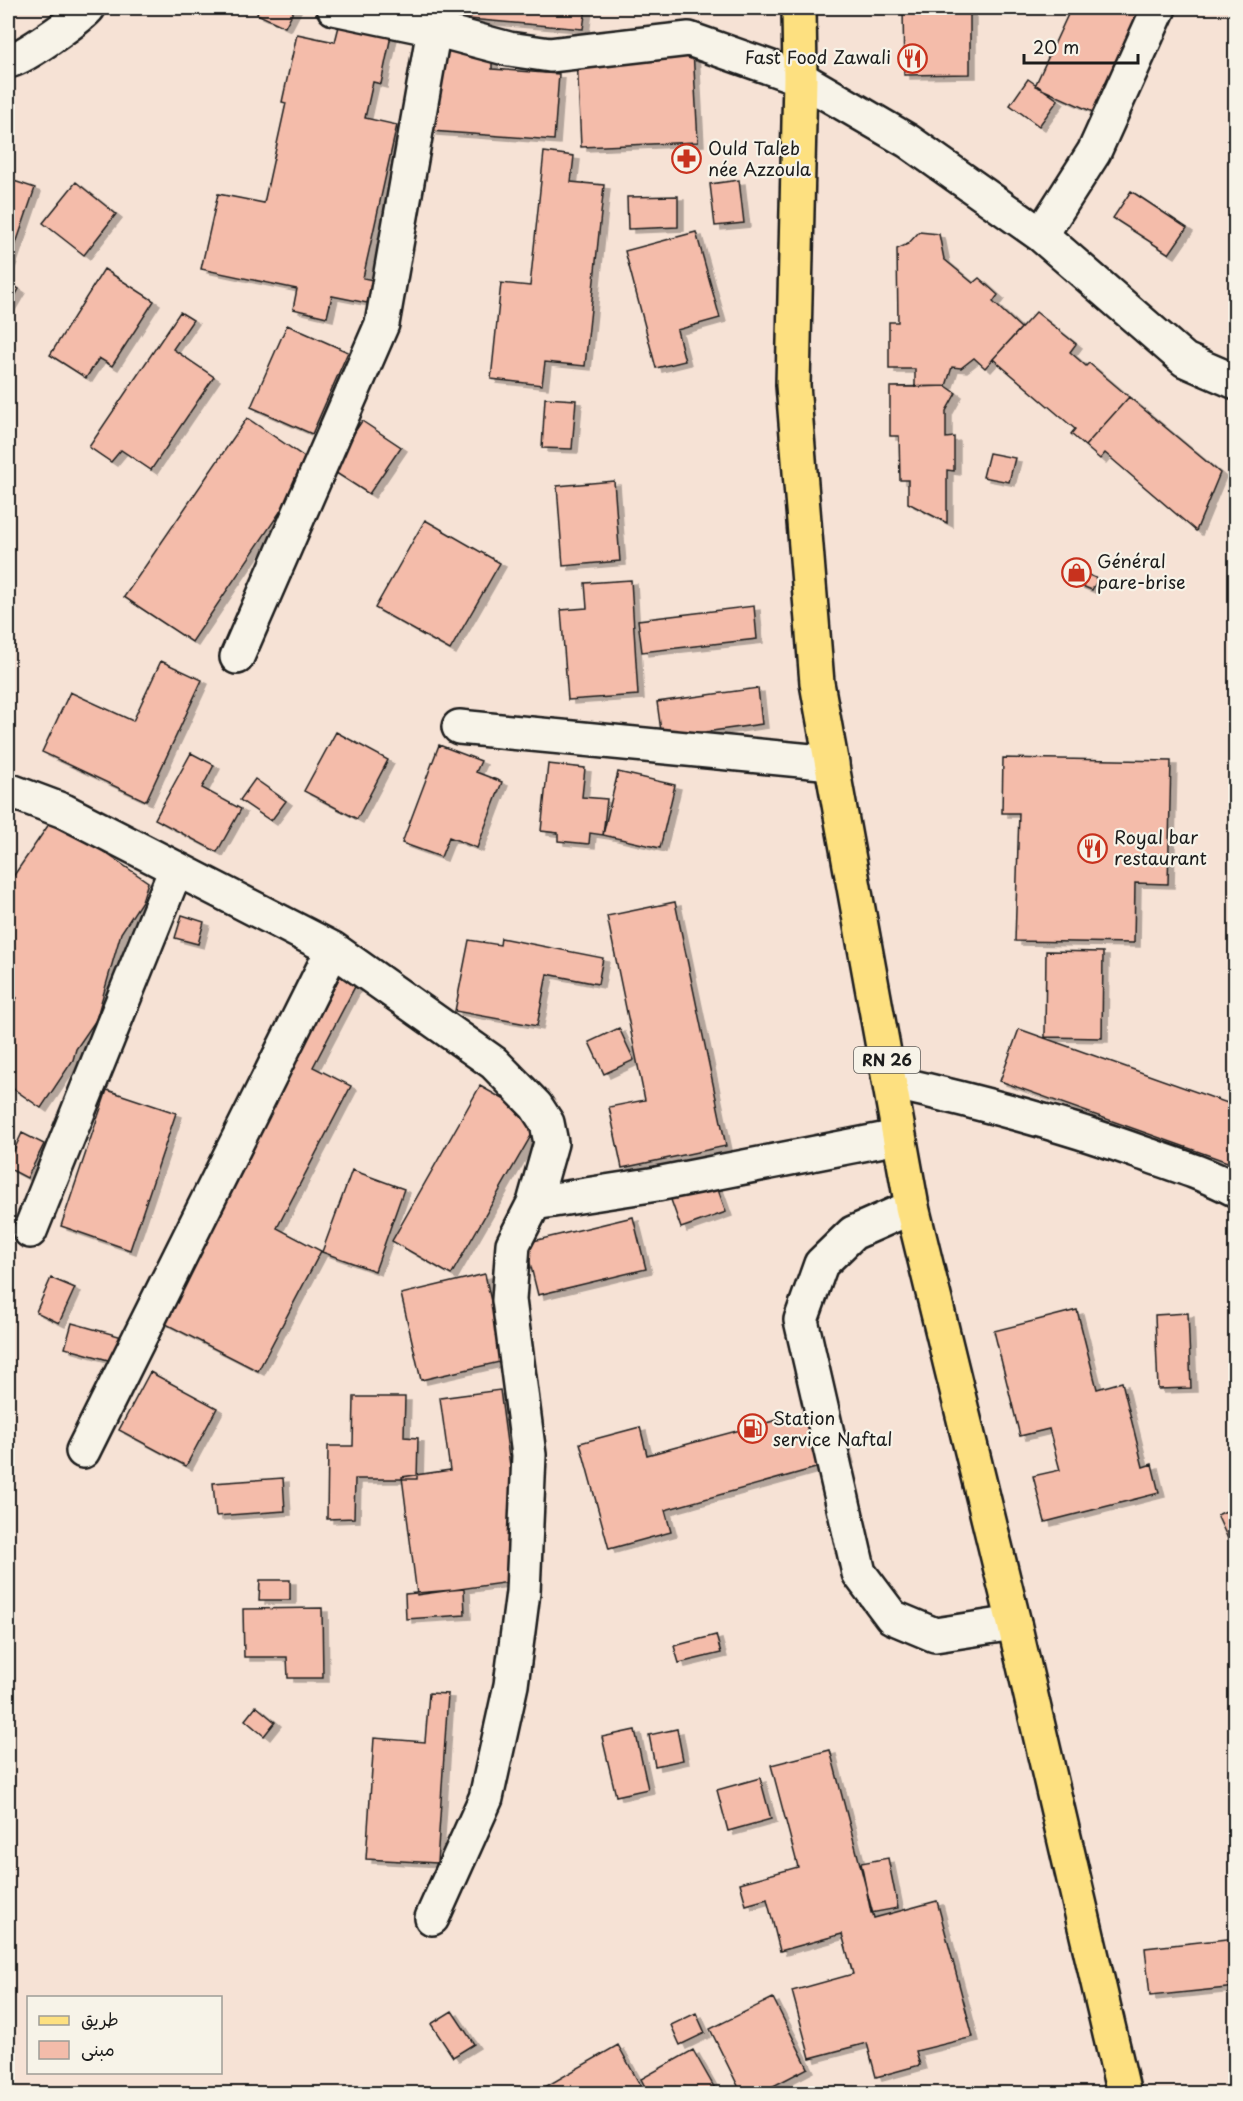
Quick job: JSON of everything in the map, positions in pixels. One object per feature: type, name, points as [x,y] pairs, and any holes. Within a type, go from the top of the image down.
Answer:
[{"type":"main road","name":"RN 26","points":[[799,8],[800,78],[793,385],[817,683],[912,1207],[1014,1623],[1124,2094]]},
{"type":"street","points":[[8,61],[11,62],[24,56],[88,8]]},
{"type":"street","points":[[334,8],[434,29],[509,49],[550,55],[689,39],[800,78],[908,141],[1041,235],[1185,360],[1236,382]]},
{"type":"street","points":[[1041,235],[1094,152],[1159,8]]},
{"type":"street","points":[[237,657],[382,324],[434,29]]},
{"type":"street","points":[[459,727],[832,764]]},
{"type":"street","points":[[8,790],[64,811],[333,949],[494,1063],[536,1106],[547,1123],[550,1143],[534,1203],[513,1244],[509,1300],[529,1455],[523,1592],[512,1685],[486,1798],[432,1918]]},
{"type":"street","points":[[30,1231],[176,869]]},
{"type":"street","points":[[83,1451],[333,949]]},
{"type":"street","points":[[891,1082],[954,1096],[1093,1135],[1214,1178],[1236,1190]]},
{"type":"street","points":[[534,1203],[657,1184],[898,1137]]},
{"type":"street","points":[[912,1207],[853,1233],[821,1264],[801,1320],[859,1573],[892,1617],[934,1635],[1014,1623]]},
{"type":"building","points":[[260,8],[295,8],[285,27],[257,14]]},
{"type":"building","points":[[435,8],[586,8],[583,29],[435,16]]},
{"type":"building","points":[[903,8],[970,8],[970,74],[904,75]]},
{"type":"building","points":[[1071,8],[1144,8],[1095,113],[1035,86]]},
{"type":"building","points":[[342,14],[393,26],[381,84],[373,82],[365,118],[397,125],[363,278],[373,280],[367,303],[332,296],[327,317],[293,309],[297,289],[201,269],[218,194],[264,203],[286,103],[282,102],[297,34],[335,42]]},
{"type":"building","points":[[437,50],[492,54],[492,69],[559,74],[554,140],[431,131]]},
{"type":"building","points":[[693,50],[698,142],[581,147],[577,55]]},
{"type":"building","points":[[1028,79],[1058,100],[1039,126],[1010,105]]},
{"type":"building","points":[[544,152],[574,156],[571,182],[604,185],[585,366],[545,362],[542,385],[491,379],[501,283],[530,286]]},
{"type":"building","points":[[8,179],[35,188],[8,267]]},
{"type":"building","points":[[739,180],[744,223],[715,226],[710,184]]},
{"type":"building","points":[[76,182],[116,214],[84,255],[43,223]]},
{"type":"building","points":[[1131,191],[1187,228],[1169,254],[1113,218]]},
{"type":"building","points":[[678,196],[678,227],[628,229],[627,197]]},
{"type":"building","points":[[696,232],[720,318],[677,330],[685,361],[656,368],[625,251]]},
{"type":"building","points":[[919,232],[939,234],[944,259],[973,283],[979,278],[998,295],[993,302],[1021,328],[985,368],[974,358],[961,368],[952,367],[946,386],[915,387],[915,369],[889,369],[889,322],[898,322],[897,249],[908,244]]},
{"type":"building","points":[[104,269],[154,301],[112,366],[99,358],[86,378],[50,355]]},
{"type":"building","points":[[8,282],[19,289],[8,308]]},
{"type":"building","points":[[180,312],[193,320],[173,349],[214,377],[151,470],[121,450],[111,462],[89,447]]},
{"type":"building","points":[[1036,312],[1076,344],[1070,352],[1086,366],[1089,363],[1129,397],[1085,446],[1071,434],[1075,429],[993,359]]},
{"type":"building","points":[[287,325],[348,352],[312,434],[251,407]]},
{"type":"building","points":[[946,386],[956,393],[946,411],[946,438],[954,437],[954,471],[947,470],[947,523],[908,503],[908,480],[900,480],[899,436],[890,436],[890,387]]},
{"type":"building","points":[[1129,397],[1220,473],[1196,531],[1105,453],[1100,459],[1085,446]]},
{"type":"building","points":[[545,398],[576,400],[572,449],[542,448]]},
{"type":"building","points":[[247,418],[313,463],[192,642],[124,597]]},
{"type":"building","points":[[362,421],[401,447],[369,494],[330,469]]},
{"type":"building","points":[[989,453],[1015,458],[1009,482],[983,477]]},
{"type":"building","points":[[614,481],[620,561],[563,566],[557,486]]},
{"type":"building","points":[[425,520],[500,563],[450,650],[375,608]]},
{"type":"building","points":[[1082,572],[1098,579],[1092,590],[1077,584]]},
{"type":"building","points":[[631,580],[638,695],[568,700],[561,610],[587,608],[585,583]]},
{"type":"building","points":[[754,606],[757,639],[642,652],[638,620]]},
{"type":"building","points":[[161,661],[202,680],[146,801],[42,752],[70,692],[133,721]]},
{"type":"building","points":[[758,688],[762,724],[662,738],[657,702]]},
{"type":"building","points":[[336,732],[388,760],[357,819],[304,791]]},
{"type":"building","points":[[439,745],[481,761],[476,772],[502,782],[477,848],[449,837],[441,857],[402,843]]},
{"type":"building","points":[[191,753],[214,765],[202,788],[241,809],[217,852],[155,819]]},
{"type":"building","name":"Royal bar restaurant","points":[[1003,758],[1171,761],[1168,884],[1135,883],[1134,943],[1015,941],[1019,813],[1002,813]]},
{"type":"building","points":[[548,764],[585,768],[582,797],[607,799],[603,835],[590,833],[589,844],[558,841],[558,833],[541,831]]},
{"type":"building","points":[[618,772],[675,785],[660,848],[603,835]]},
{"type":"building","points":[[255,779],[286,801],[271,821],[240,800]]},
{"type":"building","points":[[58,811],[76,833],[148,882],[142,901],[121,933],[96,1020],[41,1108],[8,1085],[8,1012],[17,998],[8,992],[8,884]]},
{"type":"building","points":[[675,902],[726,1146],[622,1168],[609,1107],[645,1100],[607,916]]},
{"type":"building","points":[[182,915],[204,922],[198,944],[175,938]]},
{"type":"building","points":[[501,938],[603,958],[598,984],[547,974],[537,1026],[455,1011],[469,940],[500,945]]},
{"type":"building","points":[[1046,951],[1103,952],[1102,1038],[1045,1037]]},
{"type":"building","points":[[344,969],[360,977],[313,1067],[351,1086],[277,1228],[321,1251],[258,1371],[160,1321]]},
{"type":"building","points":[[619,1028],[634,1060],[604,1074],[589,1042]]},
{"type":"building","points":[[1019,1029],[1236,1106],[1236,1165],[1000,1081]]},
{"type":"building","points":[[480,1086],[540,1120],[451,1275],[392,1241]]},
{"type":"building","points":[[107,1090],[176,1113],[130,1250],[61,1226]]},
{"type":"building","points":[[22,1133],[44,1144],[27,1178],[8,1168],[8,1163]]},
{"type":"building","points":[[352,1170],[404,1189],[375,1271],[322,1252]]},
{"type":"building","points":[[715,1181],[726,1212],[681,1228],[670,1197]]},
{"type":"building","points":[[633,1217],[646,1269],[538,1295],[525,1243]]},
{"type":"building","points":[[485,1274],[504,1361],[421,1380],[401,1294]]},
{"type":"building","points":[[51,1278],[75,1288],[59,1323],[36,1312]]},
{"type":"building","points":[[1077,1310],[1097,1389],[1122,1382],[1143,1467],[1152,1464],[1159,1493],[1045,1522],[1033,1476],[1060,1470],[1049,1429],[1020,1436],[994,1331]]},
{"type":"building","points":[[1188,1313],[1191,1388],[1158,1389],[1155,1315]]},
{"type":"building","points":[[72,1323],[126,1338],[119,1363],[65,1348]]},
{"type":"building","points":[[150,1372],[217,1408],[186,1466],[119,1430]]},
{"type":"building","points":[[500,1390],[525,1580],[417,1595],[402,1477],[450,1470],[440,1398]]},
{"type":"building","points":[[354,1397],[405,1397],[404,1437],[418,1438],[417,1479],[355,1479],[354,1518],[327,1519],[328,1446],[353,1446]]},
{"type":"building","points":[[833,1405],[848,1459],[665,1510],[671,1532],[609,1549],[580,1443],[640,1427],[647,1455]]},
{"type":"building","points":[[283,1478],[285,1511],[216,1516],[213,1483]]},
{"type":"building","points":[[1236,1507],[1236,1556],[1217,1515]]},
{"type":"building","points":[[260,1580],[290,1580],[290,1600],[259,1600]]},
{"type":"building","points":[[464,1589],[465,1615],[406,1619],[405,1594]]},
{"type":"building","points":[[322,1608],[323,1678],[288,1678],[287,1657],[244,1657],[243,1609]]},
{"type":"building","points":[[716,1635],[721,1653],[679,1663],[674,1646]]},
{"type":"building","points":[[429,1693],[448,1694],[437,1863],[366,1859],[374,1738],[425,1742]]},
{"type":"building","points":[[256,1706],[275,1722],[264,1736],[245,1720]]},
{"type":"building","points":[[677,1729],[683,1760],[655,1766],[649,1735]]},
{"type":"building","points":[[635,1730],[648,1789],[616,1796],[602,1737]]},
{"type":"building","points":[[830,1750],[874,1918],[937,1901],[973,2037],[916,2051],[920,2065],[876,2077],[867,2043],[810,2058],[792,1991],[853,1974],[842,1934],[780,1951],[767,1899],[746,1905],[740,1883],[798,1867],[771,1765]]},
{"type":"building","points":[[760,1778],[771,1819],[728,1831],[717,1790]]},
{"type":"building","points":[[888,1858],[898,1908],[871,1913],[861,1863]]},
{"type":"building","points":[[1236,1938],[1236,1987],[1150,1996],[1145,1948]]},
{"type":"building","points":[[773,1998],[808,2068],[758,2094],[742,2094],[710,2029]]},
{"type":"building","points":[[452,2011],[474,2044],[453,2057],[431,2024]]},
{"type":"building","points":[[696,2013],[705,2033],[680,2045],[671,2025]]},
{"type":"building","points":[[618,2045],[645,2094],[548,2094],[545,2087]]},
{"type":"building","points":[[693,2050],[718,2094],[649,2094],[641,2079]]},
{"type":"place","name":"Fast Food Zawali","points":[[912,58]]},
{"type":"place","name":"Ould Taleb née Azzoula","points":[[687,159]]},
{"type":"place","name":"Général pare-brise","points":[[1076,572]]},
{"type":"place","name":"Royal bar restaurant","points":[[1093,848]]},
{"type":"place","name":"Station service Naftal","points":[[752,1429]]}]
